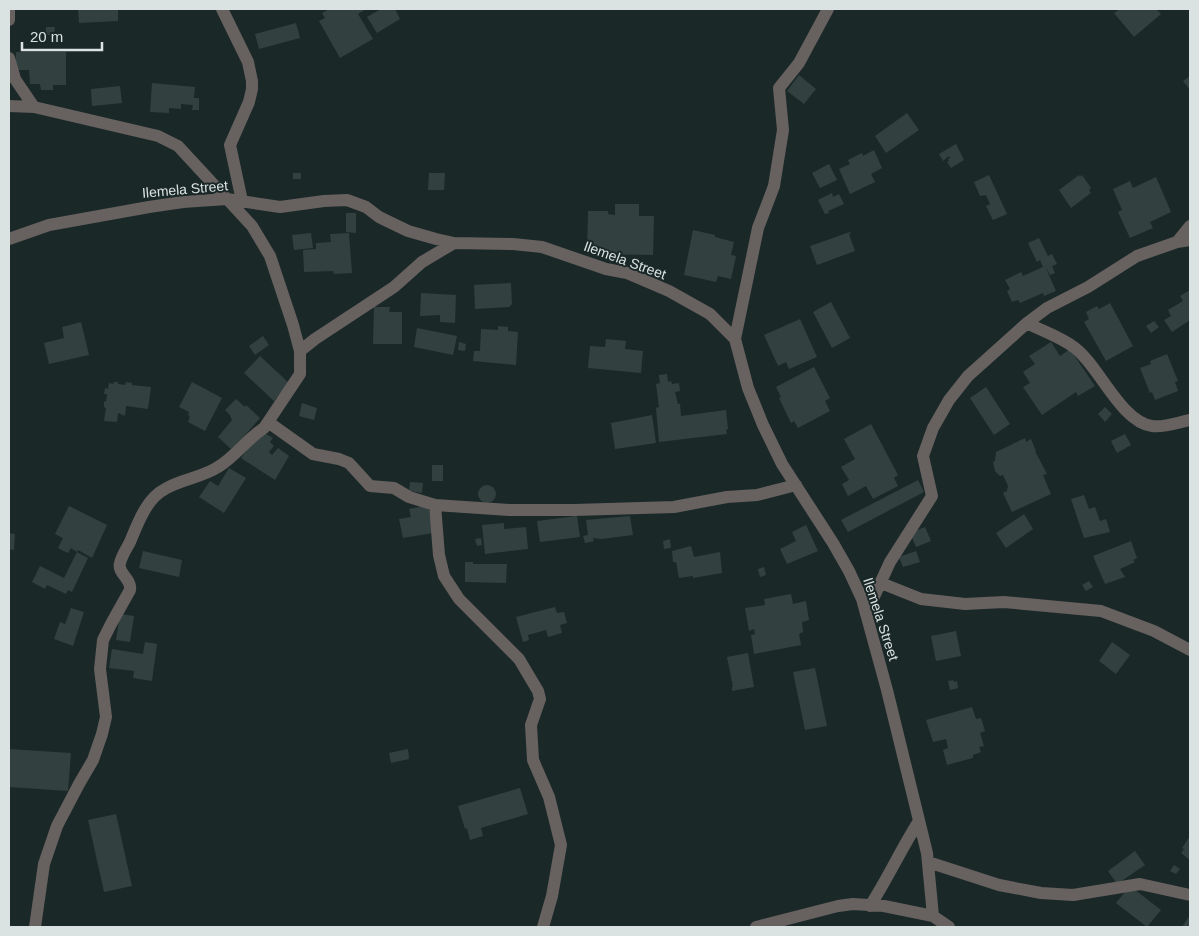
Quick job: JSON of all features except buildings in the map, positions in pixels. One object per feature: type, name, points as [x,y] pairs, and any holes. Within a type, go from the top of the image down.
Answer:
[{"type":"street","points":[[9,9],[9,20]]},
{"type":"street","points":[[222,9],[248,62],[252,81],[248,102],[230,145],[242,201]]},
{"type":"street","points":[[735,339],[758,228],[774,186],[783,130],[779,88],[799,62],[828,9]]},
{"type":"street","points":[[9,58],[15,79],[34,107]]},
{"type":"street","points":[[9,106],[34,107],[158,136],[178,146],[252,226],[270,256],[294,325],[300,351],[300,374],[264,428],[220,466],[166,488],[155,495],[139,521],[120,564],[122,572],[130,583],[130,590],[103,640],[100,669],[106,717],[102,734],[93,760],[57,826],[44,864],[35,927]]},
{"type":"street","name":"Ilemela Street","points":[[9,239],[50,225],[149,206],[227,199],[280,208],[324,200],[347,200],[366,207],[379,217],[408,231],[454,243],[494,243],[542,247],[627,273],[695,304],[720,322],[735,339],[748,388],[782,464],[834,543],[862,599],[928,862],[932,916]]},
{"type":"street","points":[[866,614],[890,562],[932,496],[923,456],[932,428],[948,400],[968,376],[1027,323],[1047,308],[1088,287],[1137,256],[1184,241],[1190,226]]},
{"type":"street","points":[[300,351],[394,287],[422,262],[454,243]]},
{"type":"street","points":[[1027,323],[1075,348],[1131,416],[1142,423],[1157,426],[1190,420]]},
{"type":"street","points":[[268,422],[313,454],[349,463],[370,486],[394,488],[409,497],[435,505],[510,510],[674,507],[727,497],[757,495],[796,486]]},
{"type":"street","points":[[435,505],[439,554],[444,576],[459,599],[519,659],[538,691],[540,699],[531,725],[534,767],[550,797],[561,845],[552,896],[543,927]]},
{"type":"street","points":[[881,583],[922,599],[965,604],[1004,602],[1101,611],[1154,631],[1190,650]]},
{"type":"street","points":[[870,906],[888,878],[903,846],[919,822]]},
{"type":"street","points":[[928,862],[999,885],[1040,893],[1073,895],[1140,884],[1190,895]]},
{"type":"street","points":[[756,927],[838,906],[853,904],[884,906],[932,916],[949,927]]}]
